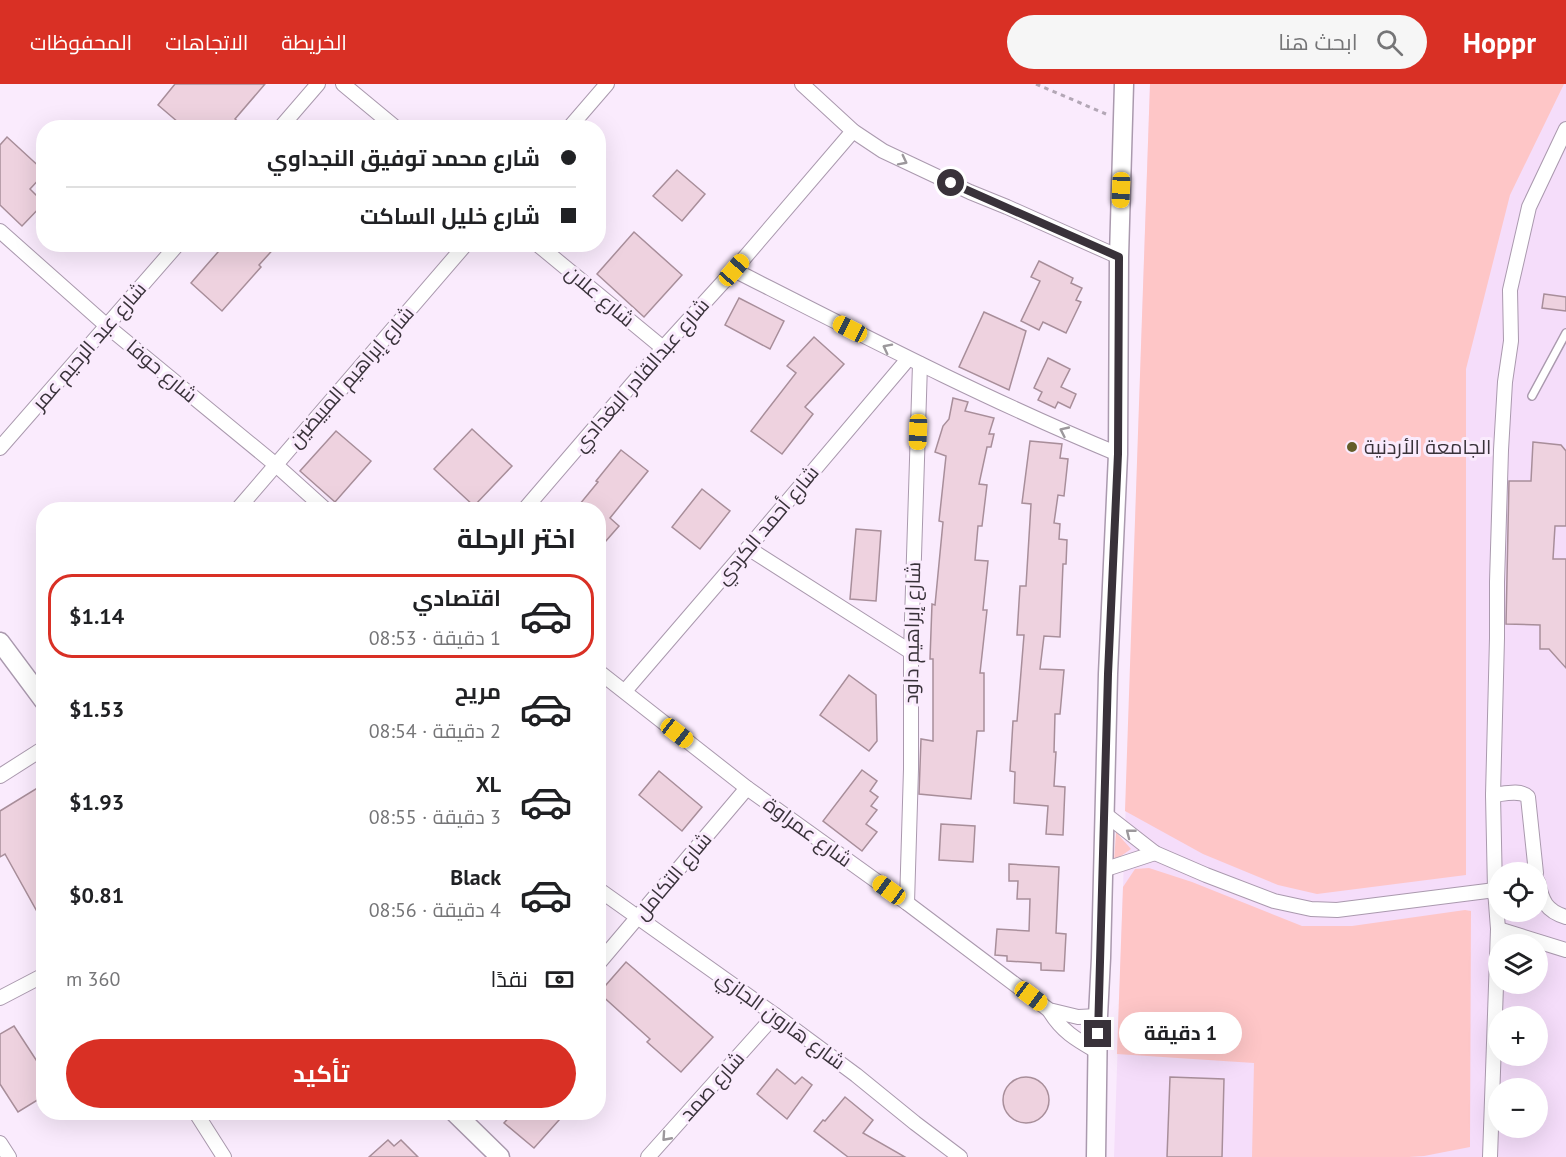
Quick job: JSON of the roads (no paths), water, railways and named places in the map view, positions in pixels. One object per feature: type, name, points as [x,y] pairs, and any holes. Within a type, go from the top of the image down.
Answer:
[{"type":"street","points":[[287,120],[318,84]]},
{"type":"street","points":[[343,84],[386,120]]},
{"type":"street","points":[[576,120],[607,84]]},
{"type":"street","points":[[802,84],[853,131],[876,147],[914,167],[1119,257]]},
{"type":"street","points":[[1096,1157],[1108,674],[1118,454],[1119,257],[1124,84]]},
{"type":"street","points":[[1494,862],[1499,515],[1505,382],[1511,341],[1510,290],[1529,207],[1566,129]]},
{"type":"street","name":"شارع عبدالقادر البغدادي","points":[[531,502],[853,131]]},
{"type":"street","name":"شارع حوفا","points":[[0,231],[107,326],[276,465],[317,502]]},
{"type":"street","name":"شارع عبد الرحيم عمر","points":[[0,448],[171,252]]},
{"type":"street","name":"شارع إبراهيم المبيضين","points":[[244,502],[459,252]]},
{"type":"street","name":"شارع علان","points":[[547,252],[663,348]]},
{"type":"street","points":[[734,270],[914,361],[1118,454]]},
{"type":"street","name":"شارع أحمد الكردي","points":[[625,691],[914,361]]},
{"type":"street","name":"شارع إبراهيم داود","points":[[907,903],[911,769],[914,361]]},
{"type":"street","points":[[748,548],[911,652]]},
{"type":"street","points":[[0,642],[36,690]]},
{"type":"street","name":"شارع عمراوة","points":[[606,677],[747,788],[907,903],[1049,1010],[1066,1032],[1098,1052]]},
{"type":"street","points":[[0,776],[36,753]]},
{"type":"street","name":"شارع التكامل","points":[[606,955],[747,788]]},
{"type":"street","points":[[1493,795],[1521,793],[1528,797],[1535,862]]},
{"type":"street","points":[[1105,814],[1155,853],[1274,901],[1311,909],[1337,910],[1488,891]]},
{"type":"street","points":[[1103,870],[1155,853]]},
{"type":"street","name":"شارع هارون الجازي","points":[[606,895],[776,1015],[960,1157]]},
{"type":"street","points":[[1548,907],[1566,917]]},
{"type":"street","points":[[1490,1157],[1497,922]]},
{"type":"street","points":[[1498,929],[1566,950]]},
{"type":"street","points":[[0,998],[36,979]]},
{"type":"street","name":"شارع عمراوة","points":[[1049,1010],[1078,1017],[1098,1016]]},
{"type":"street","name":"شارع صمد","points":[[648,1157],[776,1015]]},
{"type":"street","points":[[200,1120],[224,1157]]},
{"type":"street","points":[[467,1120],[500,1157]]},
{"type":"street","points":[[0,1143],[9,1157]]},
{"type":"lane","points":[[1532,396],[1566,333]]},
{"type":"place","name":"الجامعة الأردنية","points":[[1352,447]]}]
